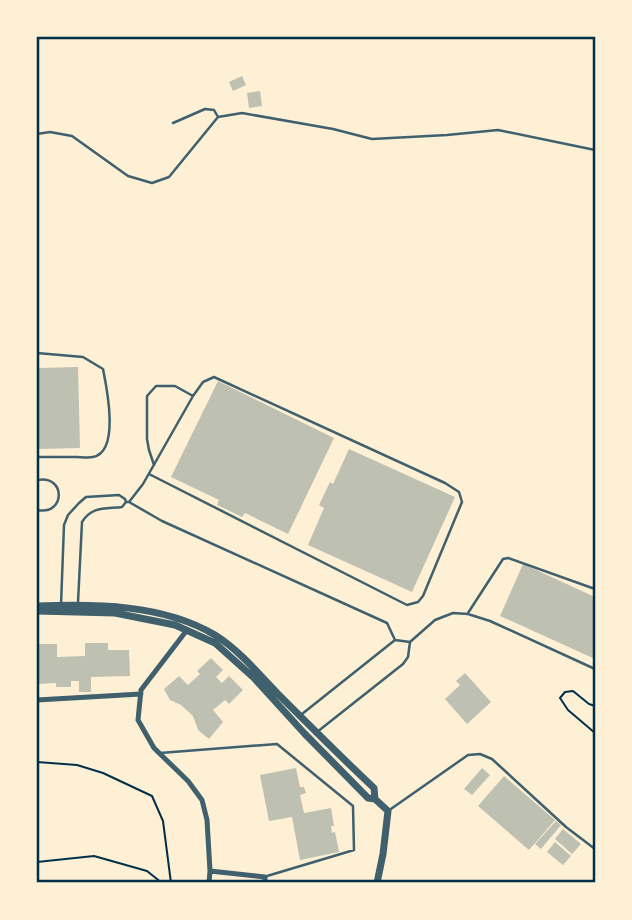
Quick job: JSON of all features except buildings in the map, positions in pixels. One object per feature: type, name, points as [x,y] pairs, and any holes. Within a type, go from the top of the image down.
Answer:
[{"type":"street","points":[[37,606],[122,607],[167,616],[216,636],[237,652],[374,788],[375,799]]},
{"type":"street","points":[[37,611],[116,613],[175,625],[215,643],[254,678],[368,798],[375,799],[388,811],[377,883]]},
{"type":"street","points":[[187,630],[141,690],[138,720],[154,748],[188,781],[202,800],[207,820],[209,883]]},
{"type":"street","points":[[37,700],[141,694]]},
{"type":"street","points":[[210,871],[265,880]]},
{"type":"lane","points":[[173,123],[205,109],[214,110],[218,117]]},
{"type":"lane","points":[[37,134],[50,132],[72,136],[128,176],[152,183],[169,177],[218,117],[242,113],[333,129],[372,139],[498,130],[595,150]]},
{"type":"lane","points":[[37,353],[83,357],[103,369],[108,393],[109,433],[108,444],[103,452],[94,457],[37,457]]},
{"type":"lane","points":[[78,606],[82,522],[93,510],[122,507],[128,502],[149,474],[193,396],[203,382],[214,377],[446,483],[459,492],[461,502],[423,596],[418,602],[407,605],[149,474]]},
{"type":"lane","points":[[154,465],[147,439],[147,397],[156,386],[174,386],[193,396]]},
{"type":"lane","points":[[37,480],[50,481],[59,493],[53,508],[37,510]]},
{"type":"lane","points":[[61,605],[64,525],[68,515],[86,497],[119,495],[162,520],[387,623],[395,640]]},
{"type":"lane","points":[[468,614],[503,559],[508,558],[595,589]]},
{"type":"lane","points":[[316,733],[403,664],[408,657],[410,642],[435,620],[453,613],[468,614],[490,621],[595,669]]},
{"type":"lane","points":[[300,716],[395,640],[410,642]]},
{"type":"lane","points":[[160,753],[277,744],[353,806],[354,850],[265,880]]},
{"type":"lane","points":[[388,811],[468,755],[480,754],[492,759],[566,827],[595,849]]},
{"type":"path","points":[[595,706],[573,691],[565,692],[560,698],[568,710],[595,733]]},
{"type":"path","points":[[37,762],[77,765],[152,796],[163,821],[171,883]]},
{"type":"path","points":[[37,862],[94,856],[147,871],[162,883]]}]
